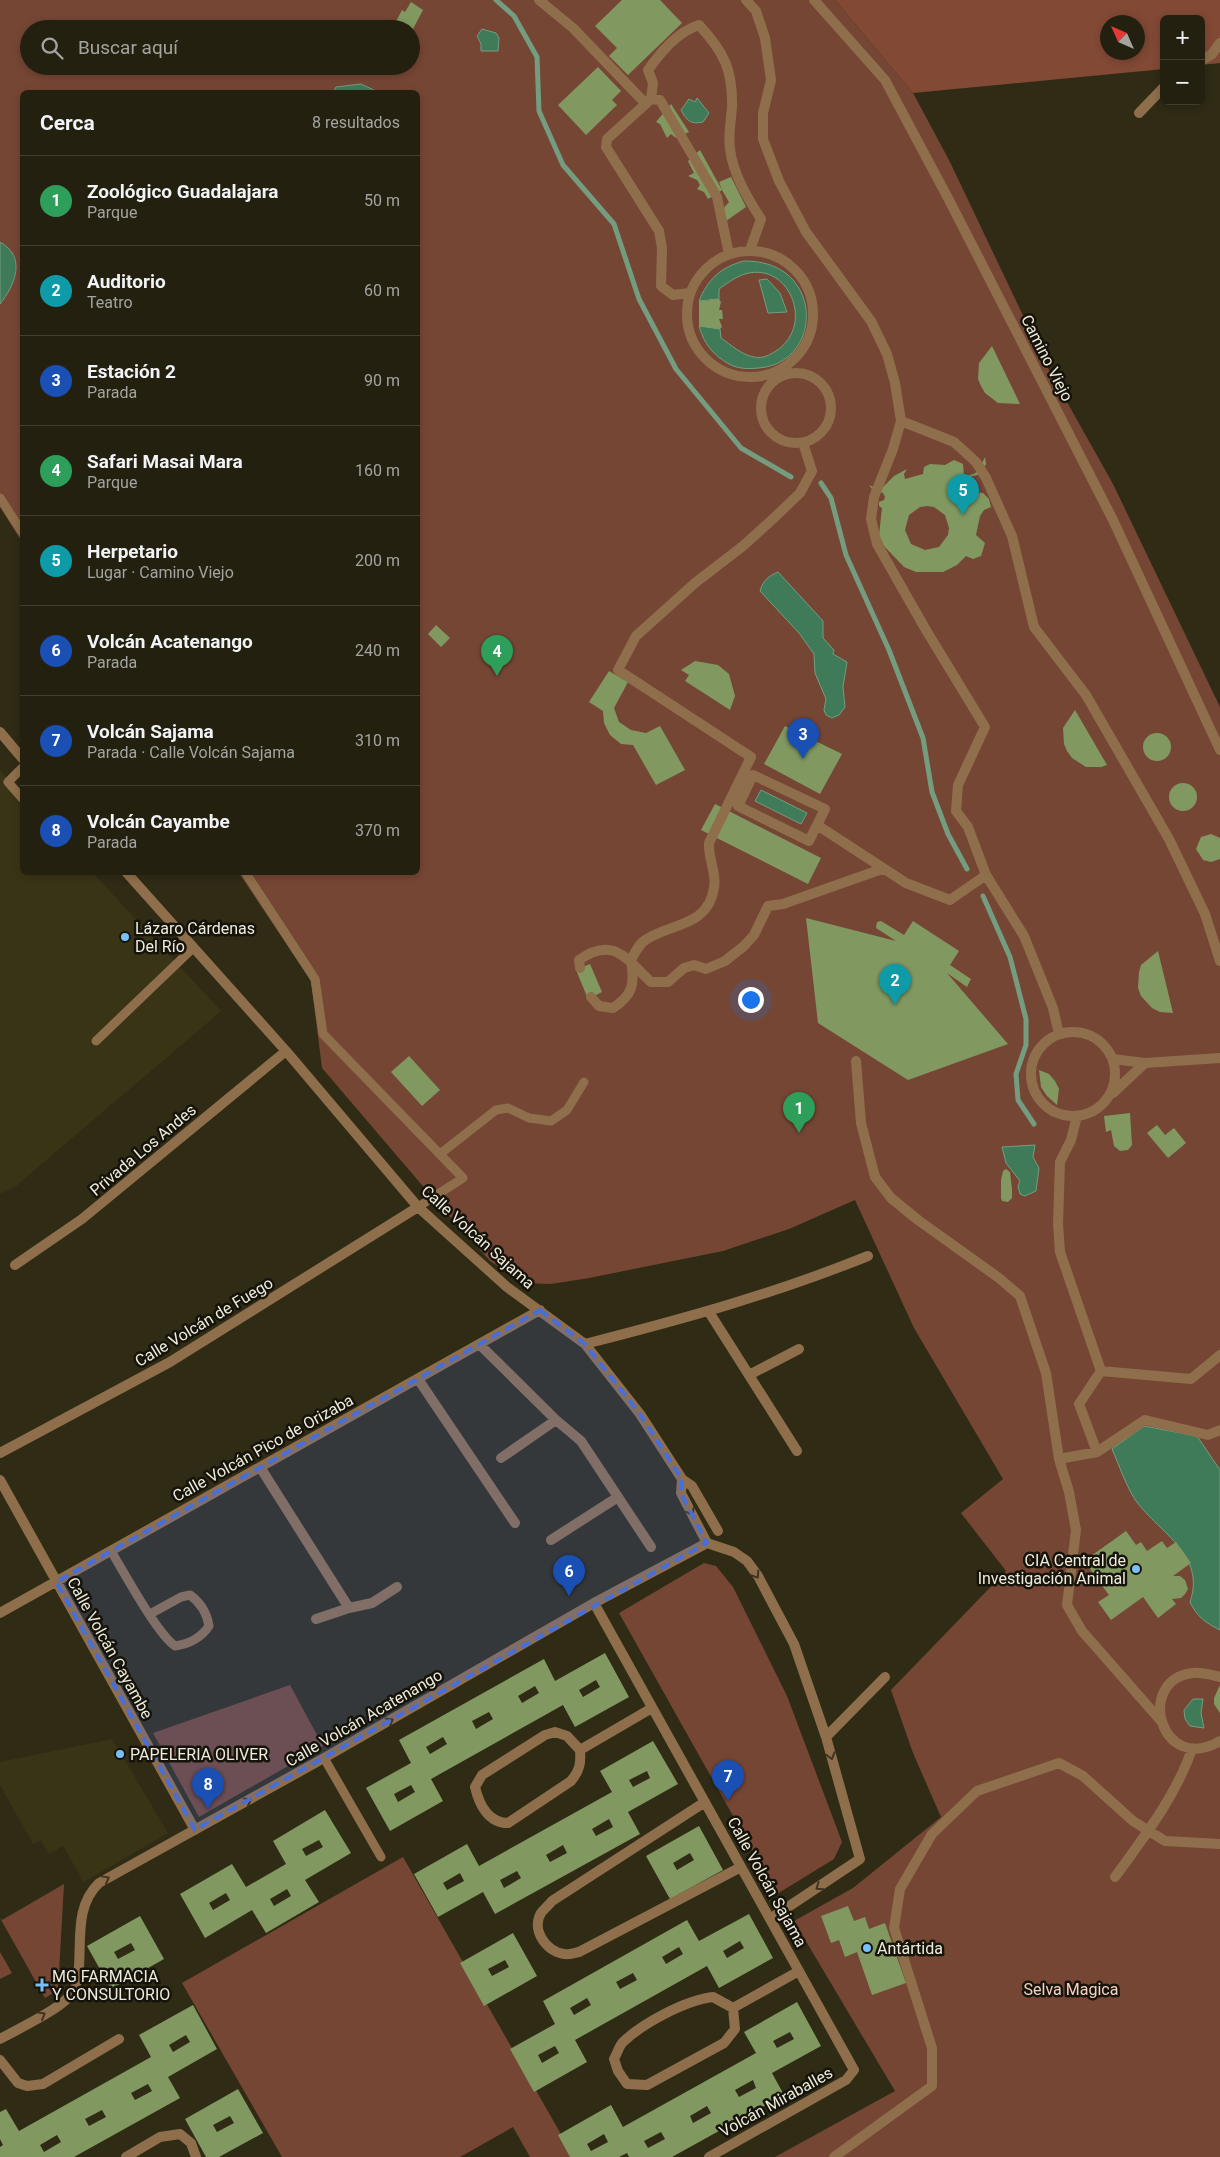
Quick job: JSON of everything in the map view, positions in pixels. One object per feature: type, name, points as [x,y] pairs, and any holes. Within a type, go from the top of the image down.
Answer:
[{"type":"street","points":[[539,0],[572,28],[649,101]]},
{"type":"street","points":[[746,0],[756,11],[765,38],[771,80],[763,114],[763,139],[779,181],[806,232],[871,321],[886,354],[895,383],[901,421],[893,449],[874,497],[871,519],[877,544],[985,728],[958,785],[956,811],[968,827],[986,874],[1024,936],[1053,1008],[1059,1034]]},
{"type":"street","name":"Camino Viejo","points":[[814,0],[885,80],[890,89],[1113,520],[1220,750]]},
{"type":"street","points":[[649,101],[653,82],[648,70],[673,40],[689,28],[699,25],[715,42],[731,74],[730,151],[748,200],[761,219],[750,250]]},
{"type":"street","points":[[1205,58],[1212,54],[1220,43]]},
{"type":"street","points":[[1138,113],[1160,91]]},
{"type":"street","points":[[690,293],[673,295],[661,286],[662,248],[659,231],[606,147],[606,139],[649,101],[660,100],[717,197],[730,254]]},
{"type":"street","points":[[730,254],[707,267],[696,279],[690,293],[686,321],[690,338],[701,356],[716,368],[735,376],[749,378],[778,374],[792,373],[804,374],[815,378],[825,387],[830,397],[829,419],[817,437],[804,442],[783,441],[771,433],[765,426],[761,403],[769,385],[778,374],[795,359],[805,346],[812,325],[812,302],[804,281],[787,262],[775,255],[750,250],[730,254]]},
{"type":"street","points":[[901,421],[954,442],[976,462],[986,478],[1012,536],[1034,627],[1086,695],[1169,839],[1205,914],[1220,961]]},
{"type":"street","points":[[591,997],[599,1006],[613,1008],[626,1000],[634,976],[631,960],[645,939],[682,925],[707,907],[714,891],[716,878],[708,854],[709,843],[742,788],[754,774],[825,810],[809,841],[738,806],[742,788],[751,757],[618,670],[636,636],[695,583],[743,546],[800,493],[812,471],[804,442]]},
{"type":"street","points":[[0,732],[20,756]]},
{"type":"street","points":[[816,825],[906,883],[950,900],[986,874]]},
{"type":"street","points":[[580,968],[579,960],[591,951],[617,951],[631,960],[652,982],[668,982],[684,968],[694,965],[706,969],[725,961],[744,946],[754,934],[768,906],[783,904],[882,868]]},
{"type":"street","name":"Calle Volcán Sajama","points":[[129,875],[286,1051],[418,1208],[507,1286],[585,1344],[640,1414],[682,1479],[681,1493],[708,1543]]},
{"type":"street","points":[[1109,1096],[1115,1078],[1113,1058],[1106,1047],[1096,1039],[1085,1033],[1059,1034],[1047,1041],[1038,1051],[1032,1063],[1032,1083],[1040,1101],[1051,1110],[1063,1115],[1077,1116],[1090,1113],[1100,1106],[1145,1062]]},
{"type":"street","name":"Privada Los Andes","points":[[15,1265],[82,1219],[286,1051]]},
{"type":"street","points":[[1113,1058],[1145,1062],[1220,1058]]},
{"type":"street","points":[[856,1061],[860,1123],[875,1177],[891,1198],[911,1215],[999,1278],[1020,1296],[1046,1373],[1059,1458],[1069,1492],[1076,1530],[1067,1606],[1088,1639],[1161,1721]]},
{"type":"street","points":[[1077,1116],[1071,1140],[1060,1162],[1058,1224],[1060,1252],[1101,1371]]},
{"type":"street","name":"Calle Volcán de Fuego","points":[[0,1453],[170,1362],[418,1208]]},
{"type":"street","points":[[585,1344],[709,1312],[806,1281],[868,1256]]},
{"type":"street","name":"Calle Volcán Pico de Orizaba","points":[[0,1613],[540,1310]]},
{"type":"street","points":[[709,1312],[797,1451]]},
{"type":"street","points":[[479,1344],[556,1420],[581,1441],[651,1547]]},
{"type":"street","points":[[749,1375],[799,1349]]},
{"type":"street","points":[[1101,1371],[1191,1379],[1220,1355]]},
{"type":"street","points":[[1097,1452],[1079,1404],[1101,1371]]},
{"type":"street","points":[[418,1379],[515,1522]]},
{"type":"street","points":[[502,1458],[556,1420]]},
{"type":"street","points":[[1059,1458],[1097,1452],[1145,1420],[1208,1435],[1220,1430]]},
{"type":"street","points":[[260,1467],[350,1608]]},
{"type":"street","points":[[682,1479],[692,1486],[718,1531]]},
{"type":"street","name":"Calle Volcán Cayambe","points":[[0,1480],[195,1830]]},
{"type":"street","points":[[551,1540],[618,1497]]},
{"type":"street","points":[[708,1543],[734,1552],[746,1561],[758,1576],[794,1644],[826,1737],[860,1860],[770,1920]]},
{"type":"street","name":"Calle Volcán Acatenango","points":[[0,2040],[65,2001],[74,1991],[78,1980],[82,1911],[85,1900],[91,1890],[99,1883],[324,1758],[594,1603],[708,1543]]},
{"type":"street","points":[[316,1619],[372,1603],[397,1587]]},
{"type":"street","name":"Calle Volcán Sajama","points":[[594,1603],[854,2070]]},
{"type":"street","points":[[1220,1677],[1193,1673],[1179,1678],[1170,1685],[1163,1695],[1159,1712],[1166,1733],[1172,1739],[1192,1749],[1206,1748],[1220,1741]]},
{"type":"street","points":[[826,1737],[885,1678]]},
{"type":"street","points":[[580,1750],[652,1708]]},
{"type":"street","points":[[555,1732],[567,1736],[580,1750],[581,1764],[571,1781],[508,1823],[500,1823],[491,1818],[478,1802],[475,1787],[482,1774],[545,1735],[555,1732]]},
{"type":"street","points":[[1114,1877],[1148,1831],[1185,1770],[1192,1749]]},
{"type":"street","points":[[834,2157],[932,2086],[932,2048],[894,1928],[900,1889],[932,1834],[977,1791],[1059,1763],[1082,1776],[1106,1799],[1148,1831],[1165,1841],[1220,1844]]},
{"type":"street","points":[[705,1802],[552,1902],[541,1914],[538,1926],[540,1938],[551,1950],[565,1955],[579,1952],[741,1867]]},
{"type":"street","points":[[733,2008],[799,1971]]},
{"type":"street","points":[[713,1997],[733,2008],[735,2029],[724,2043],[655,2081],[647,2085],[627,2084],[618,2071],[614,2059],[622,2043],[652,2022],[696,1999],[713,1997]]},
{"type":"street","points":[[0,2060],[18,2083],[27,2086],[43,2084],[119,2039]]},
{"type":"street","name":"Volcán Miraballes","points":[[709,2157],[846,2080],[854,2070]]},
{"type":"street","points":[[126,2157],[160,2137],[180,2134],[191,2144],[196,2157]]},
{"type":"lane","points":[[0,498],[20,529]]},
{"type":"lane","points":[[20,770],[8,782],[20,796]]},
{"type":"lane","points":[[247,875],[315,979],[323,1034],[463,1178],[418,1208]]},
{"type":"lane","points":[[96,1041],[193,948]]},
{"type":"lane","points":[[440,1154],[496,1110],[508,1108],[529,1118],[550,1121],[567,1110],[584,1082]]},
{"type":"lane","points":[[111,1551],[150,1614],[167,1640],[175,1646],[184,1645],[203,1634],[209,1626],[208,1616],[198,1601],[190,1595],[181,1597],[150,1614]]},
{"type":"lane","points":[[324,1758],[382,1857]]},
{"type":"highlighted area","points":[[540,1310],[585,1344],[640,1414],[682,1479],[681,1493],[707,1543],[195,1830],[56,1582]]},
{"type":"shaded area","points":[[835,0],[1220,0],[1220,63],[1205,65],[1205,15],[1160,15],[1160,69],[913,93]]},
{"type":"shaded area","points":[[482,29],[496,33],[499,38],[498,51],[481,51],[481,44],[477,36]]},
{"type":"shaded area","points":[[361,84],[374,90],[334,90],[336,87]]},
{"type":"shaded area","points":[[697,98],[709,113],[703,122],[695,123],[687,119],[681,110],[689,99],[695,102]]},
{"type":"shaded area","points":[[0,242],[14,255],[16,272],[10,288],[0,304]]},
{"type":"shaded area","points":[[744,261],[771,265],[790,277],[801,293],[806,312],[804,332],[795,349],[780,362],[759,368],[740,368],[723,361],[706,344],[699,326],[720,329],[721,338],[741,352],[754,357],[763,357],[771,354],[788,339],[794,325],[795,311],[791,296],[783,284],[772,276],[758,272],[742,275],[719,289],[719,299],[699,301],[707,286],[716,275],[722,270]]},
{"type":"shaded area","points":[[767,279],[780,293],[787,312],[768,313],[759,280]]},
{"type":"shaded area","points":[[778,572],[823,621],[823,638],[834,650],[833,654],[847,662],[843,687],[845,707],[839,715],[832,718],[826,715],[824,710],[826,699],[815,673],[814,654],[799,633],[760,591],[767,579]]},
{"type":"shaded area","points":[[0,770],[20,793],[20,875],[95,875],[221,1011],[16,1186],[0,1194]]},
{"type":"shaded area","points":[[761,790],[807,813],[801,824],[755,801]]},
{"type":"shaded area","points":[[1035,1145],[1033,1157],[1039,1168],[1036,1191],[1025,1196],[1020,1194],[1018,1186],[1020,1181],[1006,1163],[1002,1147]]},
{"type":"shaded area","points":[[1144,1426],[1197,1436],[1220,1470],[1220,1630],[1202,1619],[1190,1602],[1193,1586],[1192,1571],[1187,1558],[1136,1501],[1112,1449]]},
{"type":"shaded area","points":[[1193,1699],[1203,1699],[1201,1713],[1204,1728],[1190,1726],[1185,1719],[1184,1710]]},
{"type":"shaded area","points":[[112,1739],[168,1833],[84,1882],[63,1846],[49,1854],[41,1840],[33,1844],[0,1785],[0,1762]]},
{"type":"green space","name":"Selva Magica","points":[[0,0],[835,0],[913,93],[949,160],[1049,370],[1113,484],[1220,707],[1220,2157],[775,2157],[895,2091],[794,1921],[853,1888],[941,1817],[913,1753],[891,1690],[1006,1571],[961,1513],[1003,1479],[914,1328],[855,1200],[789,1229],[723,1251],[589,1278],[551,1284],[523,1283],[490,1261],[433,1198],[322,1068],[311,981],[240,875],[420,875],[420,90],[20,90],[20,539],[0,507]]},
{"type":"green space","points":[[704,1563],[716,1566],[733,1587],[787,1696],[842,1842],[834,1859],[777,1894],[619,1613]]},
{"type":"green space","points":[[290,1685],[323,1746],[199,1817],[153,1733]]},
{"type":"green space","points":[[403,1857],[574,2157],[530,2157],[513,2127],[460,2157],[282,2157],[182,1983]]},
{"type":"green space","points":[[64,1884],[58,1990],[45,1998],[0,1918],[2,1920]]},
{"type":"green space","points":[[0,1952],[12,1973],[0,1979]]},
{"type":"building","points":[[622,0],[660,0],[682,23],[628,75],[609,56],[617,48],[595,26]]},
{"type":"building","points":[[411,2],[423,10],[418,20],[397,20],[402,10],[405,12]]},
{"type":"building","points":[[598,67],[621,91],[612,100],[617,105],[586,135],[558,105]]},
{"type":"building","points":[[671,104],[689,132],[676,138],[671,134],[667,138],[660,124],[656,122]]},
{"type":"building","points":[[700,150],[722,190],[708,199],[704,192],[697,189],[700,185],[697,180],[688,176],[694,173],[688,161]]},
{"type":"building","points":[[731,177],[746,207],[726,221],[722,210],[729,202],[719,182]]},
{"type":"building","points":[[709,299],[719,299],[721,302],[719,310],[722,310],[723,319],[719,319],[722,327],[720,329],[699,326],[699,301],[709,301]]},
{"type":"building","points":[[992,346],[1020,404],[998,403],[985,393],[981,386],[978,379],[979,363]]},
{"type":"building","points":[[985,457],[986,464],[980,474],[956,481],[954,485],[958,493],[983,493],[989,499],[991,507],[984,510],[980,516],[976,535],[985,543],[981,556],[973,559],[966,556],[957,565],[943,572],[916,572],[904,567],[884,546],[879,535],[882,508],[879,506],[879,502],[884,500],[885,497],[883,493],[872,489],[869,485],[880,490],[894,476],[907,469],[904,474],[905,479],[923,474],[924,467],[930,464],[945,465],[954,460],[963,464],[964,476],[978,471]],"holes":[[[920,507],[934,507],[945,515],[949,528],[948,535],[939,547],[925,550],[911,544],[905,530],[909,515]]]},
{"type":"building","points":[[436,625],[450,638],[441,647],[428,634]]},
{"type":"building","points":[[695,661],[718,665],[729,674],[735,696],[730,710],[685,681],[689,675],[681,670]]},
{"type":"building","points":[[609,671],[628,682],[614,708],[619,722],[631,730],[646,733],[660,726],[685,770],[656,785],[633,745],[621,744],[610,735],[604,723],[603,711],[589,702]]},
{"type":"building","points":[[1075,710],[1107,765],[1086,767],[1072,758],[1067,751],[1064,744],[1063,728]]},
{"type":"building","points":[[785,726],[842,754],[820,794],[764,764]]},
{"type":"building","points":[[1157,733],[1167,737],[1171,747],[1167,757],[1157,761],[1147,757],[1143,747],[1147,737]]},
{"type":"building","points":[[1183,783],[1193,787],[1197,797],[1193,807],[1183,811],[1173,807],[1169,797],[1173,787]]},
{"type":"building","points":[[715,804],[821,858],[808,884],[701,830]]},
{"type":"building","points":[[1211,834],[1220,838],[1220,859],[1211,862],[1203,860],[1196,849],[1201,837]]},
{"type":"building","points":[[806,918],[896,941],[876,928],[877,922],[881,921],[904,935],[913,921],[959,951],[950,965],[971,979],[967,987],[947,973],[1008,1044],[908,1080],[818,1023]]},
{"type":"building","points":[[1158,951],[1173,1013],[1160,1012],[1152,1008],[1141,996],[1138,988],[1141,965]]},
{"type":"building","points":[[590,964],[602,992],[588,999],[576,970]]},
{"type":"building","points":[[409,1056],[440,1090],[422,1106],[391,1072]]},
{"type":"building","points":[[1039,1070],[1049,1074],[1055,1081],[1059,1089],[1057,1105],[1041,1087]]},
{"type":"building","points":[[1130,1113],[1132,1145],[1128,1150],[1120,1151],[1114,1146],[1111,1130],[1106,1132],[1104,1116]]},
{"type":"building","points":[[1157,1125],[1165,1135],[1174,1128],[1186,1143],[1168,1158],[1147,1133]]},
{"type":"building","points":[[1006,1169],[1010,1172],[1012,1189],[1012,1198],[1008,1202],[1002,1201],[1001,1198],[1001,1180],[1003,1171]]},
{"type":"building","name":"CIA Central de Investigación Animal","points":[[1126,1531],[1136,1545],[1141,1542],[1147,1551],[1162,1541],[1167,1548],[1176,1542],[1191,1563],[1173,1576],[1180,1576],[1185,1580],[1188,1589],[1185,1594],[1181,1598],[1172,1599],[1176,1604],[1158,1618],[1143,1597],[1111,1620],[1098,1602],[1109,1595],[1084,1561]]},
{"type":"building","points":[[605,1653],[629,1697],[575,1727],[563,1705],[431,1779],[443,1801],[390,1831],[366,1788],[411,1763],[399,1740],[544,1659],[555,1681]],"holes":[[[596,1680],[600,1687],[583,1697],[579,1690]],[[535,1686],[539,1693],[522,1703],[518,1696]],[[489,1712],[493,1719],[476,1729],[472,1721]],[[443,1737],[447,1744],[430,1754],[426,1747]],[[411,1785],[415,1792],[398,1802],[394,1794]]]},
{"type":"building","points":[[1220,1685],[1220,1713],[1214,1704],[1214,1698]]},
{"type":"building","points":[[653,1741],[678,1784],[628,1812],[640,1834],[495,1914],[483,1892],[438,1917],[414,1874],[467,1844],[479,1866],[612,1792],[600,1771]],"holes":[[[647,1771],[650,1778],[633,1787],[629,1780]],[[609,1819],[613,1827],[596,1836],[592,1829]],[[563,1845],[567,1853],[550,1862],[546,1855]],[[517,1871],[521,1878],[504,1888],[500,1880]],[[460,1873],[464,1881],[447,1890],[443,1883]]]},
{"type":"building","points":[[325,1810],[351,1853],[305,1880],[319,1902],[266,1933],[252,1910],[205,1938],[180,1894],[232,1864],[246,1887],[286,1864],[273,1841]],"holes":[[[319,1840],[323,1847],[306,1856],[302,1849]],[[287,1889],[291,1896],[274,1906],[270,1899]],[[226,1893],[230,1900],[213,1910],[209,1903]]]},
{"type":"building","points":[[699,1826],[723,1870],[670,1899],[646,1856]],"holes":[[[690,1853],[694,1860],[677,1870],[673,1863]]]},
{"type":"building","name":"Antártida","points":[[848,1906],[854,1921],[865,1917],[869,1929],[885,1923],[906,1983],[872,1995],[857,1952],[845,1957],[839,1940],[831,1943],[821,1916]]},
{"type":"building","points":[[749,1914],[773,1958],[719,1988],[707,1966],[575,2040],[587,2062],[534,2092],[510,2049],[555,2024],[543,2001],[687,1920],[699,1941]],"holes":[[[740,1941],[744,1948],[727,1958],[723,1951]],[[679,1947],[683,1954],[666,1964],[662,1957]],[[633,1973],[637,1980],[620,1989],[616,1982]],[[587,1998],[591,2005],[574,2015],[570,2008]],[[555,2046],[559,2053],[542,2063],[538,2055]]]},
{"type":"building","points":[[140,1916],[164,1959],[111,1989],[87,1946]],"holes":[[[131,1943],[135,1950],[118,1959],[114,1952]]]},
{"type":"building","points":[[513,1933],[537,1976],[484,2006],[460,1963]],"holes":[[[505,1960],[509,1967],[492,1976],[488,1969]]]},
{"type":"building","points":[[797,2002],[821,2046],[772,2073],[784,2095],[672,2157],[629,2157],[627,2153],[619,2157],[570,2157],[558,2135],[611,2105],[623,2127],[756,2053],[744,2032]],"holes":[[[790,2032],[794,2039],[777,2048],[773,2041]],[[753,2080],[756,2088],[739,2097],[735,2090]],[[707,2106],[711,2113],[693,2123],[690,2116]],[[661,2132],[665,2139],[648,2148],[644,2141]],[[604,2134],[608,2142],[591,2151],[587,2144]]]},
{"type":"building","points":[[193,2005],[217,2049],[168,2077],[180,2098],[74,2157],[0,2157],[0,2147],[3,2145],[0,2139],[0,2112],[6,2109],[19,2131],[151,2057],[139,2035]],"holes":[[[186,2035],[190,2042],[173,2052],[169,2045]],[[148,2084],[152,2091],[135,2100],[131,2093]],[[102,2110],[106,2117],[89,2126],[85,2119]],[[57,2135],[61,2142],[44,2152],[40,2145]]]},
{"type":"building","points":[[238,2089],[263,2133],[219,2157],[206,2157],[185,2119]],"holes":[[[230,2116],[234,2123],[217,2132],[213,2125]]]},
{"type":"waterway","points":[[496,0],[514,16],[537,57],[539,111],[563,165],[614,224],[639,299],[676,369],[741,448],[791,477]]},
{"type":"waterway","points":[[821,483],[831,498],[846,555],[889,650],[923,738],[932,792],[948,834],[967,869]]},
{"type":"waterway","points":[[983,896],[1010,957],[1026,1019],[1026,1045],[1016,1074],[1018,1100],[1034,1124]]},
{"type":"place","name":"Herpetario","points":[[963,515]]},
{"type":"place","name":"Safari Masai Mara","points":[[497,676]]},
{"type":"place","name":"Estación 2","points":[[803,759]]},
{"type":"place","name":"Lázaro Cárdenas Del Río","points":[[125,937]]},
{"type":"place","name":"Auditorio","points":[[895,1005]]},
{"type":"place","name":"Zoológico Guadalajara","points":[[799,1133]]},
{"type":"place","name":"CIA Central de Investigación Animal","points":[[1136,1569]]},
{"type":"place","name":"Volcán Acatenango","points":[[569,1596]]},
{"type":"place","name":"PAPELERIA OLIVER","points":[[120,1754]]},
{"type":"place","name":"Volcán Sajama","points":[[728,1801]]},
{"type":"place","name":"Volcán Cayambe","points":[[208,1809]]},
{"type":"place","name":"Antártida","points":[[867,1948]]},
{"type":"place","name":"MG FARMACIA Y CONSULTORIO","points":[[42,1985]]}]
